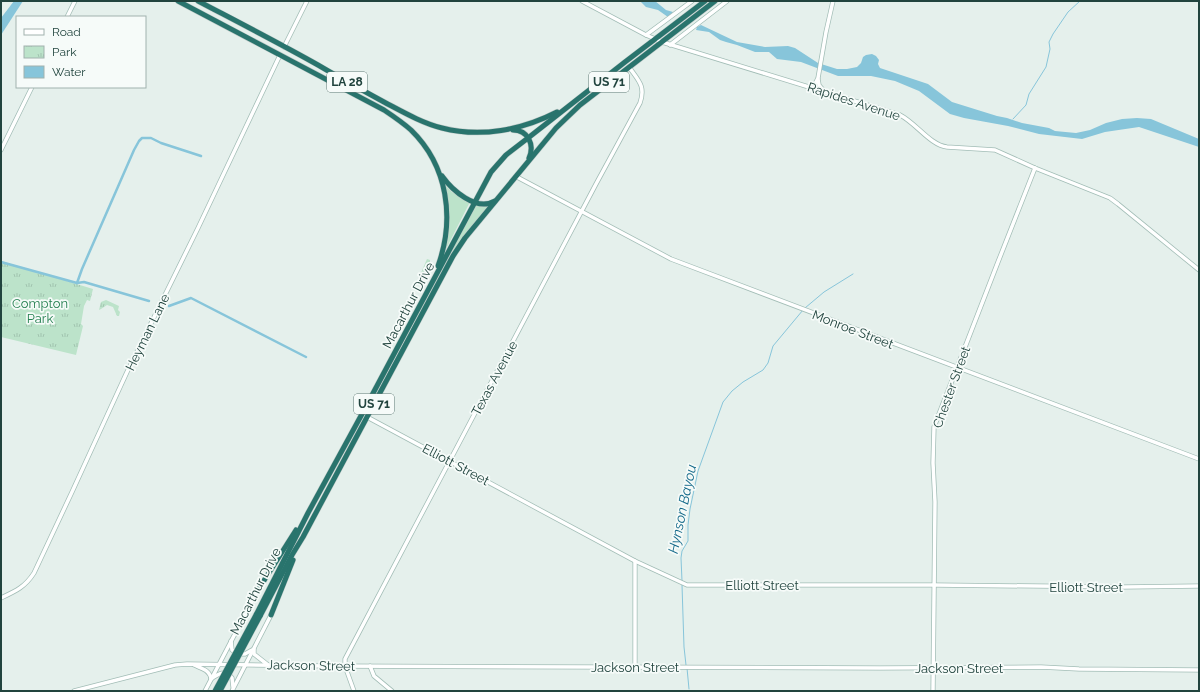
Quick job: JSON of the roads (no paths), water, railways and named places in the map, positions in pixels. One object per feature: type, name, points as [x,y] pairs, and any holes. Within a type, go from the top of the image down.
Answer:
[{"type":"highway","name":"LA 28","points":[[178,1],[394,116],[411,130],[425,146],[437,170],[450,187],[461,196],[482,205],[492,203],[498,199]]},
{"type":"highway","name":"LA 28","points":[[198,1],[370,95],[435,126],[459,131],[486,132],[521,127],[560,110],[581,96]]},
{"type":"highway","name":"Macarthur Drive","points":[[215,691],[303,537],[432,283],[491,172],[506,155],[705,1]]},
{"type":"highway","name":"Macarthur Drive","points":[[220,691],[308,512],[365,415],[458,247],[527,163],[580,104],[715,1]]},
{"type":"highway","points":[[280,55],[284,47]]},
{"type":"highway","points":[[625,62],[629,67]]},
{"type":"highway","points":[[322,77],[367,97],[370,95]]},
{"type":"highway","points":[[368,102],[372,100],[389,109],[416,118]]},
{"type":"highway","points":[[506,130],[520,131],[532,144],[532,150],[527,163]]},
{"type":"highway","points":[[432,283],[441,259],[447,232],[446,200],[437,170]]},
{"type":"highway","points":[[258,590],[308,512]]},
{"type":"highway","points":[[271,615],[303,537]]},
{"type":"street","points":[[68,16],[75,1]]},
{"type":"street","points":[[284,47],[307,1]]},
{"type":"street","name":"Rapides Avenue","points":[[582,1],[662,42],[900,115],[910,121],[936,144],[943,147],[995,150],[1114,201],[1199,270]]},
{"type":"street","points":[[646,35],[692,1]]},
{"type":"street","points":[[670,45],[727,1]]},
{"type":"street","points":[[813,88],[818,77],[833,1]]},
{"type":"street","name":"Heyman Lane","points":[[1,598],[19,590],[34,573],[127,372],[198,228],[280,55]]},
{"type":"street","name":"Texas Avenue","points":[[344,666],[345,660],[361,627],[641,100],[643,94],[641,84],[629,67]]},
{"type":"street","points":[[806,86],[813,83],[818,77]]},
{"type":"street","points":[[818,77],[819,85],[825,92]]},
{"type":"street","points":[[1,150],[32,88]]},
{"type":"street","name":"Chester Street","points":[[933,691],[935,502],[933,463],[934,427],[1035,168]]},
{"type":"street","name":"Monroe Street","points":[[517,177],[671,259],[1199,459]]},
{"type":"street","name":"Elliott Street","points":[[365,415],[635,561],[687,585],[1199,586]]},
{"type":"street","points":[[635,561],[635,667]]},
{"type":"street","name":"Macarthur Drive","points":[[205,691],[258,590]]},
{"type":"street","name":"Macarthur Drive","points":[[232,691],[271,615]]},
{"type":"street","points":[[231,640],[232,650],[238,654],[245,654],[253,648],[254,654],[268,665]]},
{"type":"street","points":[[193,664],[209,673],[211,675],[211,679],[216,675],[224,673],[231,676],[233,680],[232,691]]},
{"type":"street","name":"Jackson Street","points":[[74,691],[175,665],[193,664],[344,666],[1041,667],[1079,669],[1199,670]]},
{"type":"street","points":[[344,666],[354,691]]},
{"type":"street","points":[[370,666],[374,676],[392,691]]},
{"type":"water","points":[[14,1],[23,1],[1,35],[1,18]]},
{"type":"water","points":[[640,1],[655,1],[666,10],[673,12],[668,17],[658,10],[646,7]]},
{"type":"water","points":[[701,25],[737,42],[765,47],[788,46],[795,48],[818,63],[837,69],[857,67],[861,63],[863,57],[872,54],[879,60],[878,64],[880,68],[928,84],[952,102],[1022,123],[1049,128],[1055,131],[1076,133],[1090,130],[1106,123],[1122,119],[1151,119],[1199,139],[1199,147],[1139,127],[1105,132],[1082,139],[1039,134],[1008,126],[964,118],[950,114],[919,91],[895,81],[871,76],[838,76],[801,62],[777,59],[769,52],[755,52],[720,40],[709,32],[696,30],[697,27]]},
{"type":"waterway","points":[[1013,119],[1026,105],[1029,94],[1046,67],[1050,49],[1049,42],[1053,34],[1068,12],[1080,1]]},
{"type":"waterway","points":[[77,283],[139,141],[142,138],[151,138],[161,143],[201,156]]},
{"type":"waterway","points":[[1,262],[77,283],[84,282],[149,301]]},
{"type":"waterway","name":"Hynson Bayou","points":[[805,308],[824,292],[853,274]]},
{"type":"waterway","points":[[169,306],[191,298],[306,357]]},
{"type":"waterway","name":"Hynson Bayou","points":[[682,581],[682,551],[688,541],[690,509],[698,471],[723,402],[732,391],[743,382],[763,370],[768,363],[773,346],[803,310]]},
{"type":"waterway","name":"Hynson Bayou","points":[[682,585],[686,665]]},
{"type":"waterway","name":"Hynson Bayou","points":[[687,668],[689,689]]},
{"type":"park label","name":"Compton Park","points":[[40,310]]}]
